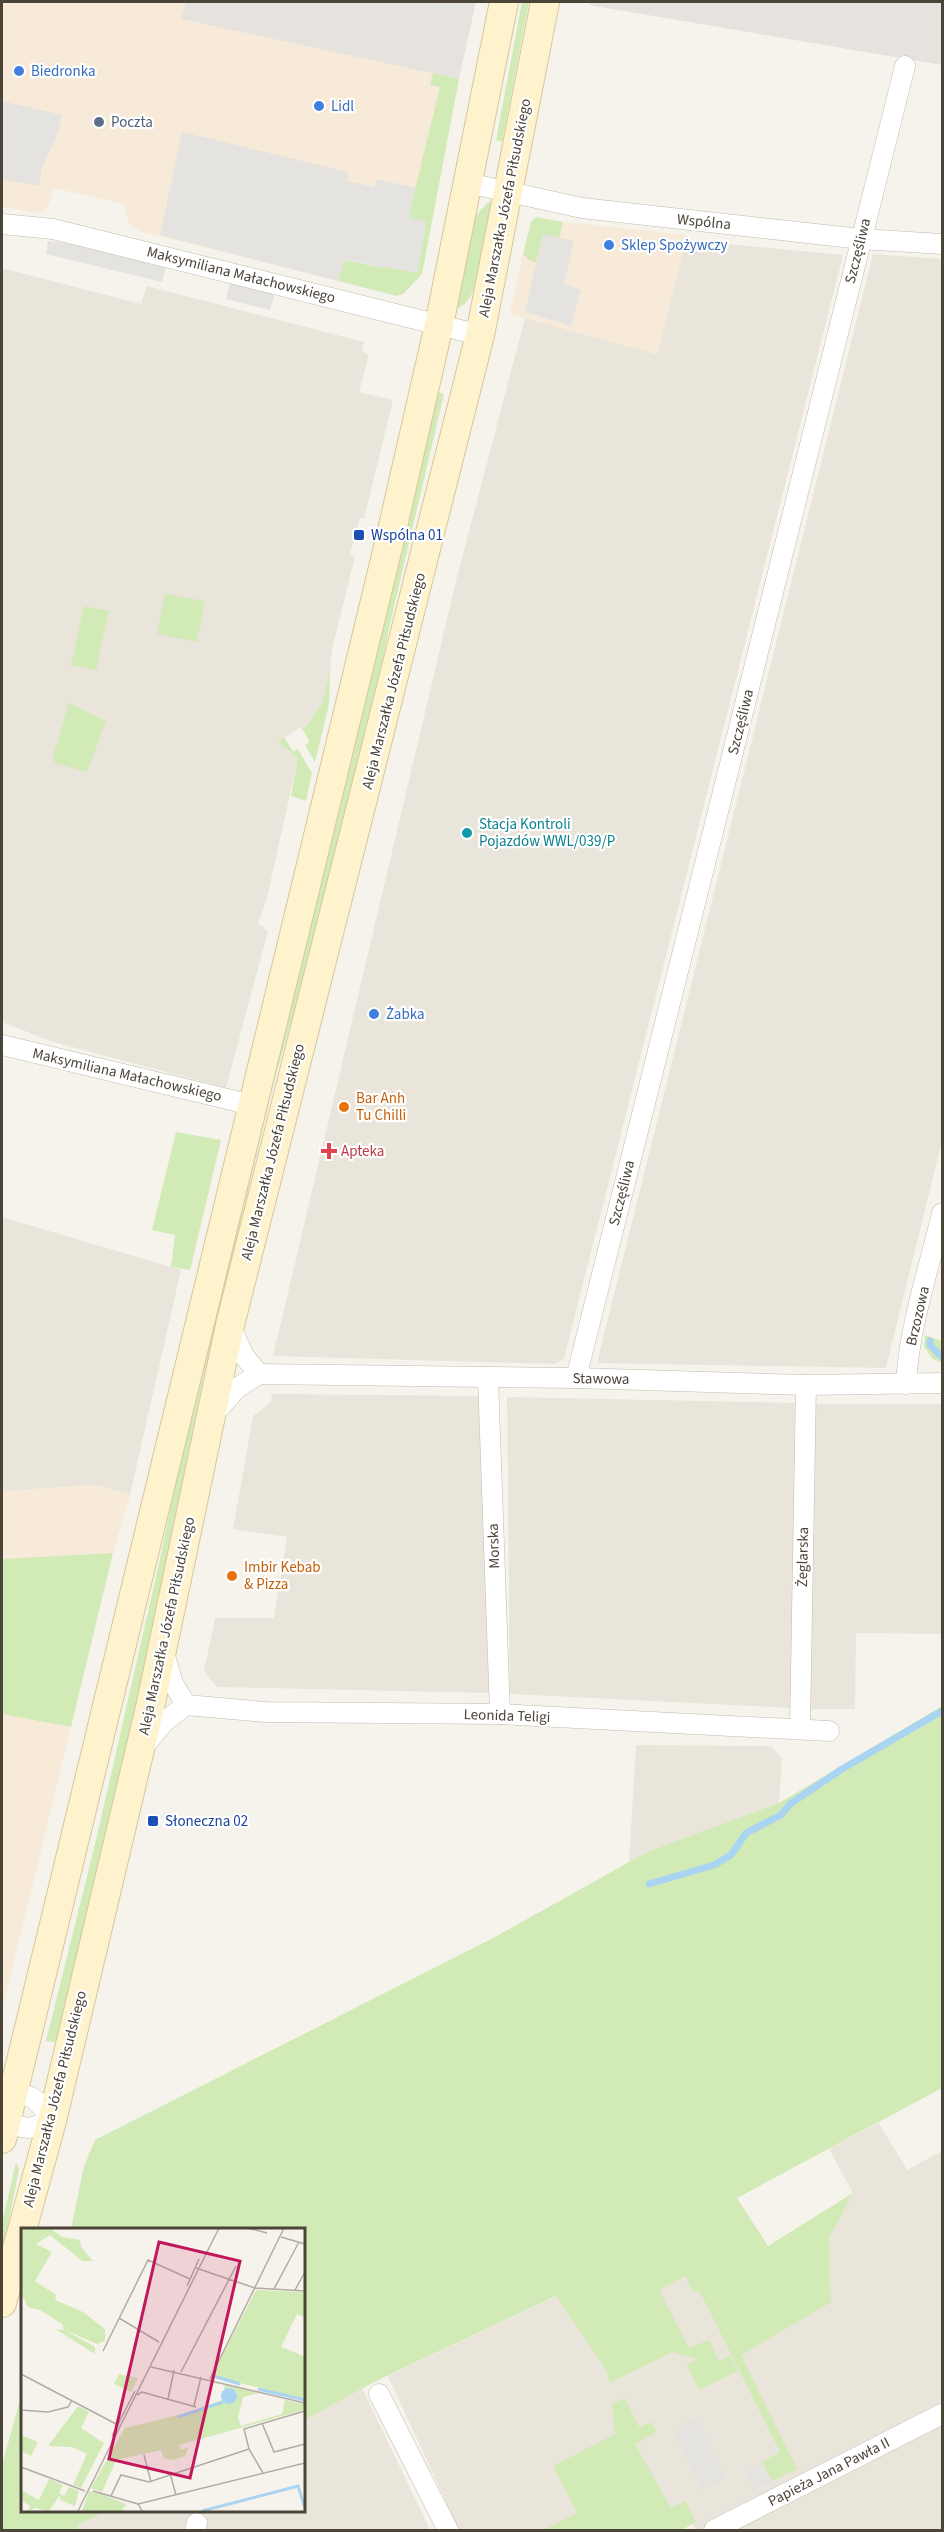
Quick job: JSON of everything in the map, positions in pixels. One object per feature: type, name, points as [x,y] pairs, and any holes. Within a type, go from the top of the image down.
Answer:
[{"type":"main road","name":"Aleja Marszałka Józefa Piłsudskiego","points":[[3,2130],[7,2091],[113,1685],[390,539],[439,325],[504,2]]},
{"type":"main road","name":"Aleja Marszałka Józefa Piłsudskiego","points":[[23,2228],[52,2121],[140,1751],[230,1325],[480,335],[545,2]]},
{"type":"main road","name":"Aleja Marszałka Józefa Piłsudskiego","points":[[2,2303],[21,2234]]},
{"type":"street","name":"Szczęśliwa","points":[[576,1378],[905,66]]},
{"type":"street","name":"Wspólna","points":[[468,183],[582,208],[861,238],[942,244]]},
{"type":"street","name":"Maksymiliana Małachowskiego","points":[[2,224],[54,229],[480,335]]},
{"type":"street","name":"Maksymiliana Małachowskiego","points":[[2,1045],[252,1105]]},
{"type":"street","name":"Brzozowa","points":[[906,1384],[906,1366],[915,1323],[942,1213]]},
{"type":"street","points":[[210,1418],[243,1383],[260,1374],[244,1356],[230,1325]]},
{"type":"street","name":"Stawowa","points":[[260,1374],[576,1378],[806,1385],[942,1383]]},
{"type":"street","name":"Morska","points":[[488,1378],[500,1714]]},
{"type":"street","name":"Żeglarska","points":[[800,1728],[806,1385]]},
{"type":"street","points":[[140,1751],[165,1721],[186,1705],[173,1683],[162,1649]]},
{"type":"street","name":"Leonida Teligi","points":[[186,1705],[266,1712],[500,1714],[829,1731]]},
{"type":"street","points":[[3,2130],[29,2128],[52,2121],[35,2097],[7,2091]]},
{"type":"street","points":[[379,2394],[448,2530]]},
{"type":"street","name":"Papieża Jana Pawła II","points":[[714,2530],[942,2414]]},
{"type":"shaded area","points":[[2,2],[186,2],[181,19],[433,73],[430,84],[440,87],[409,218],[345,260],[338,281],[140,231],[129,224],[124,204],[53,188],[51,199],[45,210],[39,213],[2,207]]},
{"type":"shaded area","points":[[186,2],[476,2],[459,79],[181,19]]},
{"type":"shaded area","points":[[413,2],[473,2],[470,17],[412,4]]},
{"type":"shaded area","points":[[589,2],[942,2],[942,65],[589,5]]},
{"type":"shaded area","points":[[2,101],[62,115],[58,133],[42,167],[39,186],[2,179]]},
{"type":"shaded area","points":[[182,132],[348,172],[347,181],[374,187],[376,179],[415,188],[409,218],[427,222],[417,273],[345,260],[338,281],[160,235]]},
{"type":"shaded area","points":[[563,222],[687,235],[657,354],[510,314],[523,254],[529,260],[543,234],[559,237]]},
{"type":"shaded area","points":[[543,234],[574,241],[564,284],[581,290],[571,326],[525,312]]},
{"type":"shaded area","points":[[686,240],[843,255],[564,1359],[555,1364],[273,1356],[456,581],[525,318],[657,354]]},
{"type":"shaded area","points":[[48,241],[84,245],[166,266],[162,282],[46,254]]},
{"type":"shaded area","points":[[873,254],[942,259],[942,1141],[886,1368],[597,1363]]},
{"type":"shaded area","points":[[2,268],[141,304],[147,286],[364,342],[362,351],[369,355],[359,392],[393,400],[364,519],[360,518],[350,554],[355,556],[332,649],[330,672],[322,703],[307,726],[301,727],[278,742],[298,758],[267,898],[258,923],[268,931],[226,1088],[50,1041],[2,1022]]},
{"type":"shaded area","points":[[230,282],[275,293],[270,310],[226,299]]},
{"type":"shaded area","points":[[2,1217],[181,1270],[130,1495],[97,1485],[2,1491]]},
{"type":"shaded area","points":[[272,1394],[483,1396],[489,1693],[217,1687],[204,1671],[215,1618],[274,1618],[287,1537],[233,1529],[253,1416],[271,1402]]},
{"type":"shaded area","points":[[507,1397],[801,1403],[794,1708],[510,1694]]},
{"type":"shaded area","points":[[813,1404],[942,1404],[942,1634],[856,1633],[855,1709],[807,1709]]},
{"type":"shaded area","points":[[97,1485],[130,1495],[113,1553],[2,1559],[2,1491]]},
{"type":"shaded area","points":[[2,1714],[71,1727],[2,2011]]},
{"type":"shaded area","points":[[636,1745],[771,1746],[782,1758],[779,1803],[649,1851],[629,1862]]},
{"type":"shaded area","points":[[879,2123],[907,2170],[942,2151],[942,2530],[696,2530],[693,2524],[681,2530],[671,2530],[578,2513],[543,2530],[459,2530],[388,2376],[557,2296],[606,2370],[610,2383],[673,2352],[631,2269],[692,2256],[831,2302],[828,2238],[853,2193],[829,2149]]},
{"type":"shaded area","points":[[362,2388],[430,2530],[78,2530],[79,2524],[107,2511],[304,2511],[304,2420]]},
{"type":"shaded area","points":[[697,2418],[726,2478],[702,2490],[673,2430]]},
{"type":"shaded area","points":[[762,2462],[772,2481],[755,2489],[745,2471]]},
{"type":"green space","points":[[522,2],[529,2],[502,142],[496,140]]},
{"type":"green space","points":[[433,73],[459,79],[422,274],[403,294],[397,296],[338,281],[344,260],[379,267],[408,218],[440,87],[430,85]]},
{"type":"green space","points":[[493,202],[483,262],[473,293],[466,303],[457,308],[474,218],[487,203]]},
{"type":"green space","points":[[536,217],[563,222],[559,238],[543,235],[536,263],[523,254],[531,222]]},
{"type":"green space","points":[[438,392],[444,394],[389,628],[360,777],[274,1082],[204,1375],[122,1779],[59,2043],[46,2041],[97,1836],[160,1559],[200,1362]]},
{"type":"green space","points":[[165,594],[205,601],[197,642],[157,634]]},
{"type":"green space","points":[[84,606],[109,611],[96,670],[71,665]]},
{"type":"green space","points":[[330,672],[329,704],[315,762],[305,745],[310,742],[301,727],[307,726],[322,703]]},
{"type":"green space","points":[[69,703],[106,721],[87,772],[55,763],[53,756]]},
{"type":"green space","points":[[284,737],[293,752],[298,749],[312,773],[306,801],[291,796],[298,758],[278,742]]},
{"type":"green space","points":[[176,1132],[221,1140],[190,1270],[171,1267],[175,1235],[152,1230]]},
{"type":"green space","points":[[925,1335],[942,1341],[942,1363],[933,1359],[924,1347]]},
{"type":"green space","points":[[113,1553],[71,1727],[2,1714],[2,1559]]},
{"type":"green space","points":[[942,1706],[942,2088],[737,2198],[768,2246],[853,2193],[829,2238],[831,2302],[741,2355],[797,2469],[772,2481],[762,2462],[780,2452],[699,2290],[693,2292],[685,2276],[659,2290],[689,2348],[709,2340],[719,2361],[730,2356],[738,2371],[699,2390],[687,2365],[697,2359],[673,2352],[610,2383],[606,2370],[556,2296],[376,2381],[304,2420],[304,2228],[71,2228],[84,2166],[95,2140],[495,1937],[649,1851],[779,1803]]},
{"type":"green space","points":[[16,2162],[19,2169],[2,2257],[2,2223]]},
{"type":"green space","points":[[21,2397],[21,2511],[107,2511],[79,2524],[77,2530],[2,2530],[2,2465]]},
{"type":"green space","points":[[625,2398],[639,2427],[652,2422],[656,2432],[635,2444],[671,2508],[685,2501],[696,2522],[681,2530],[543,2530],[577,2513],[553,2466],[615,2434],[612,2404]]},
{"type":"waterway","points":[[930,1341],[930,1345],[942,1357]]},
{"type":"waterway","points":[[649,1884],[714,1865],[731,1855],[746,1833],[781,1815],[790,1804],[842,1769],[942,1711]]},
{"type":"place","name":"Biedronka","points":[[19,71]]},
{"type":"place","name":"Lidl","points":[[319,106]]},
{"type":"place","name":"Poczta","points":[[99,122]]},
{"type":"place","name":"Sklep Spożywczy","points":[[609,245]]},
{"type":"place","name":"Wspólna 01","points":[[359,535]]},
{"type":"place","name":"Stacja Kontroli Pojazdów WWL/039/P","points":[[467,833]]},
{"type":"place","name":"Żabka","points":[[374,1014]]},
{"type":"place","name":"Bar Anh Tu Chilli","points":[[344,1107]]},
{"type":"place","name":"Apteka","points":[[329,1151]]},
{"type":"place","name":"Imbir Kebab & Pizza","points":[[232,1576]]},
{"type":"place","name":"Słoneczna 02","points":[[153,1821]]}]
